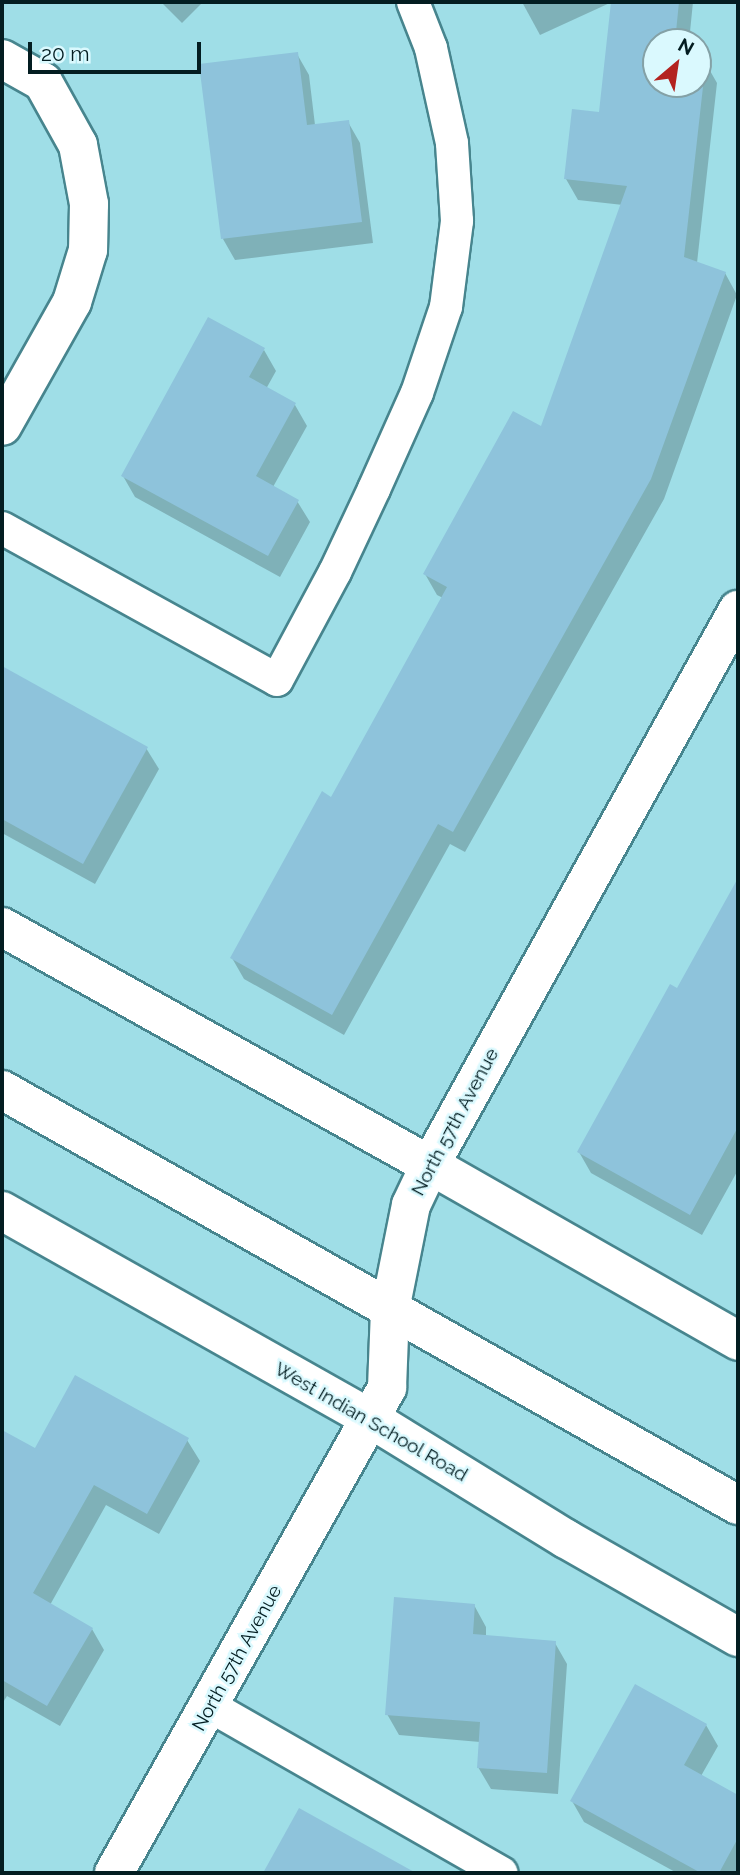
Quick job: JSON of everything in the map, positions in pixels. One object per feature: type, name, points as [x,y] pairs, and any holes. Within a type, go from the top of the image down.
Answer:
[{"type":"street","points":[[2,59],[43,82],[78,145],[89,204],[88,250],[72,302],[2,426]]},
{"type":"street","name":"North 57th Avenue","points":[[114,1873],[387,1388],[390,1310],[411,1205],[430,1165],[738,610]]},
{"type":"street","points":[[2,928],[430,1165],[738,1341]]},
{"type":"street","points":[[2,1090],[738,1505]]},
{"type":"street","name":"West Indian School Road","points":[[2,1212],[370,1419],[566,1539],[738,1637]]},
{"type":"lane","points":[[2,528],[277,680],[335,572],[374,489],[417,393],[446,307],[457,221],[452,143],[431,48],[413,2]]},
{"type":"lane","points":[[210,1706],[502,1873]]},
{"type":"building","points":[[611,2],[679,2],[676,28],[642,28],[642,98],[702,98],[684,257],[726,272],[651,479],[453,832],[438,824],[332,1015],[230,958],[322,791],[331,797],[447,587],[423,574],[513,411],[541,426],[627,186],[564,179],[572,109],[599,112]]},
{"type":"building","points":[[298,52],[307,125],[349,120],[362,222],[221,239],[199,64]]},
{"type":"building","points":[[208,317],[265,348],[249,377],[296,403],[256,476],[299,500],[268,556],[121,476]]},
{"type":"building","points":[[2,666],[148,747],[83,864],[2,819]]},
{"type":"building","points":[[738,878],[738,1127],[690,1215],[577,1152],[670,984],[677,988]]},
{"type":"building","points":[[75,1375],[189,1438],[147,1514],[94,1485],[33,1593],[93,1628],[47,1706],[2,1680],[2,1430],[35,1448]]},
{"type":"building","points":[[394,1597],[475,1604],[473,1634],[556,1641],[547,1773],[477,1768],[480,1722],[385,1715]]},
{"type":"building","points":[[635,1684],[707,1724],[684,1765],[738,1795],[738,1838],[719,1873],[701,1873],[570,1801]]},
{"type":"building","points":[[299,1808],[416,1873],[263,1873]]}]
